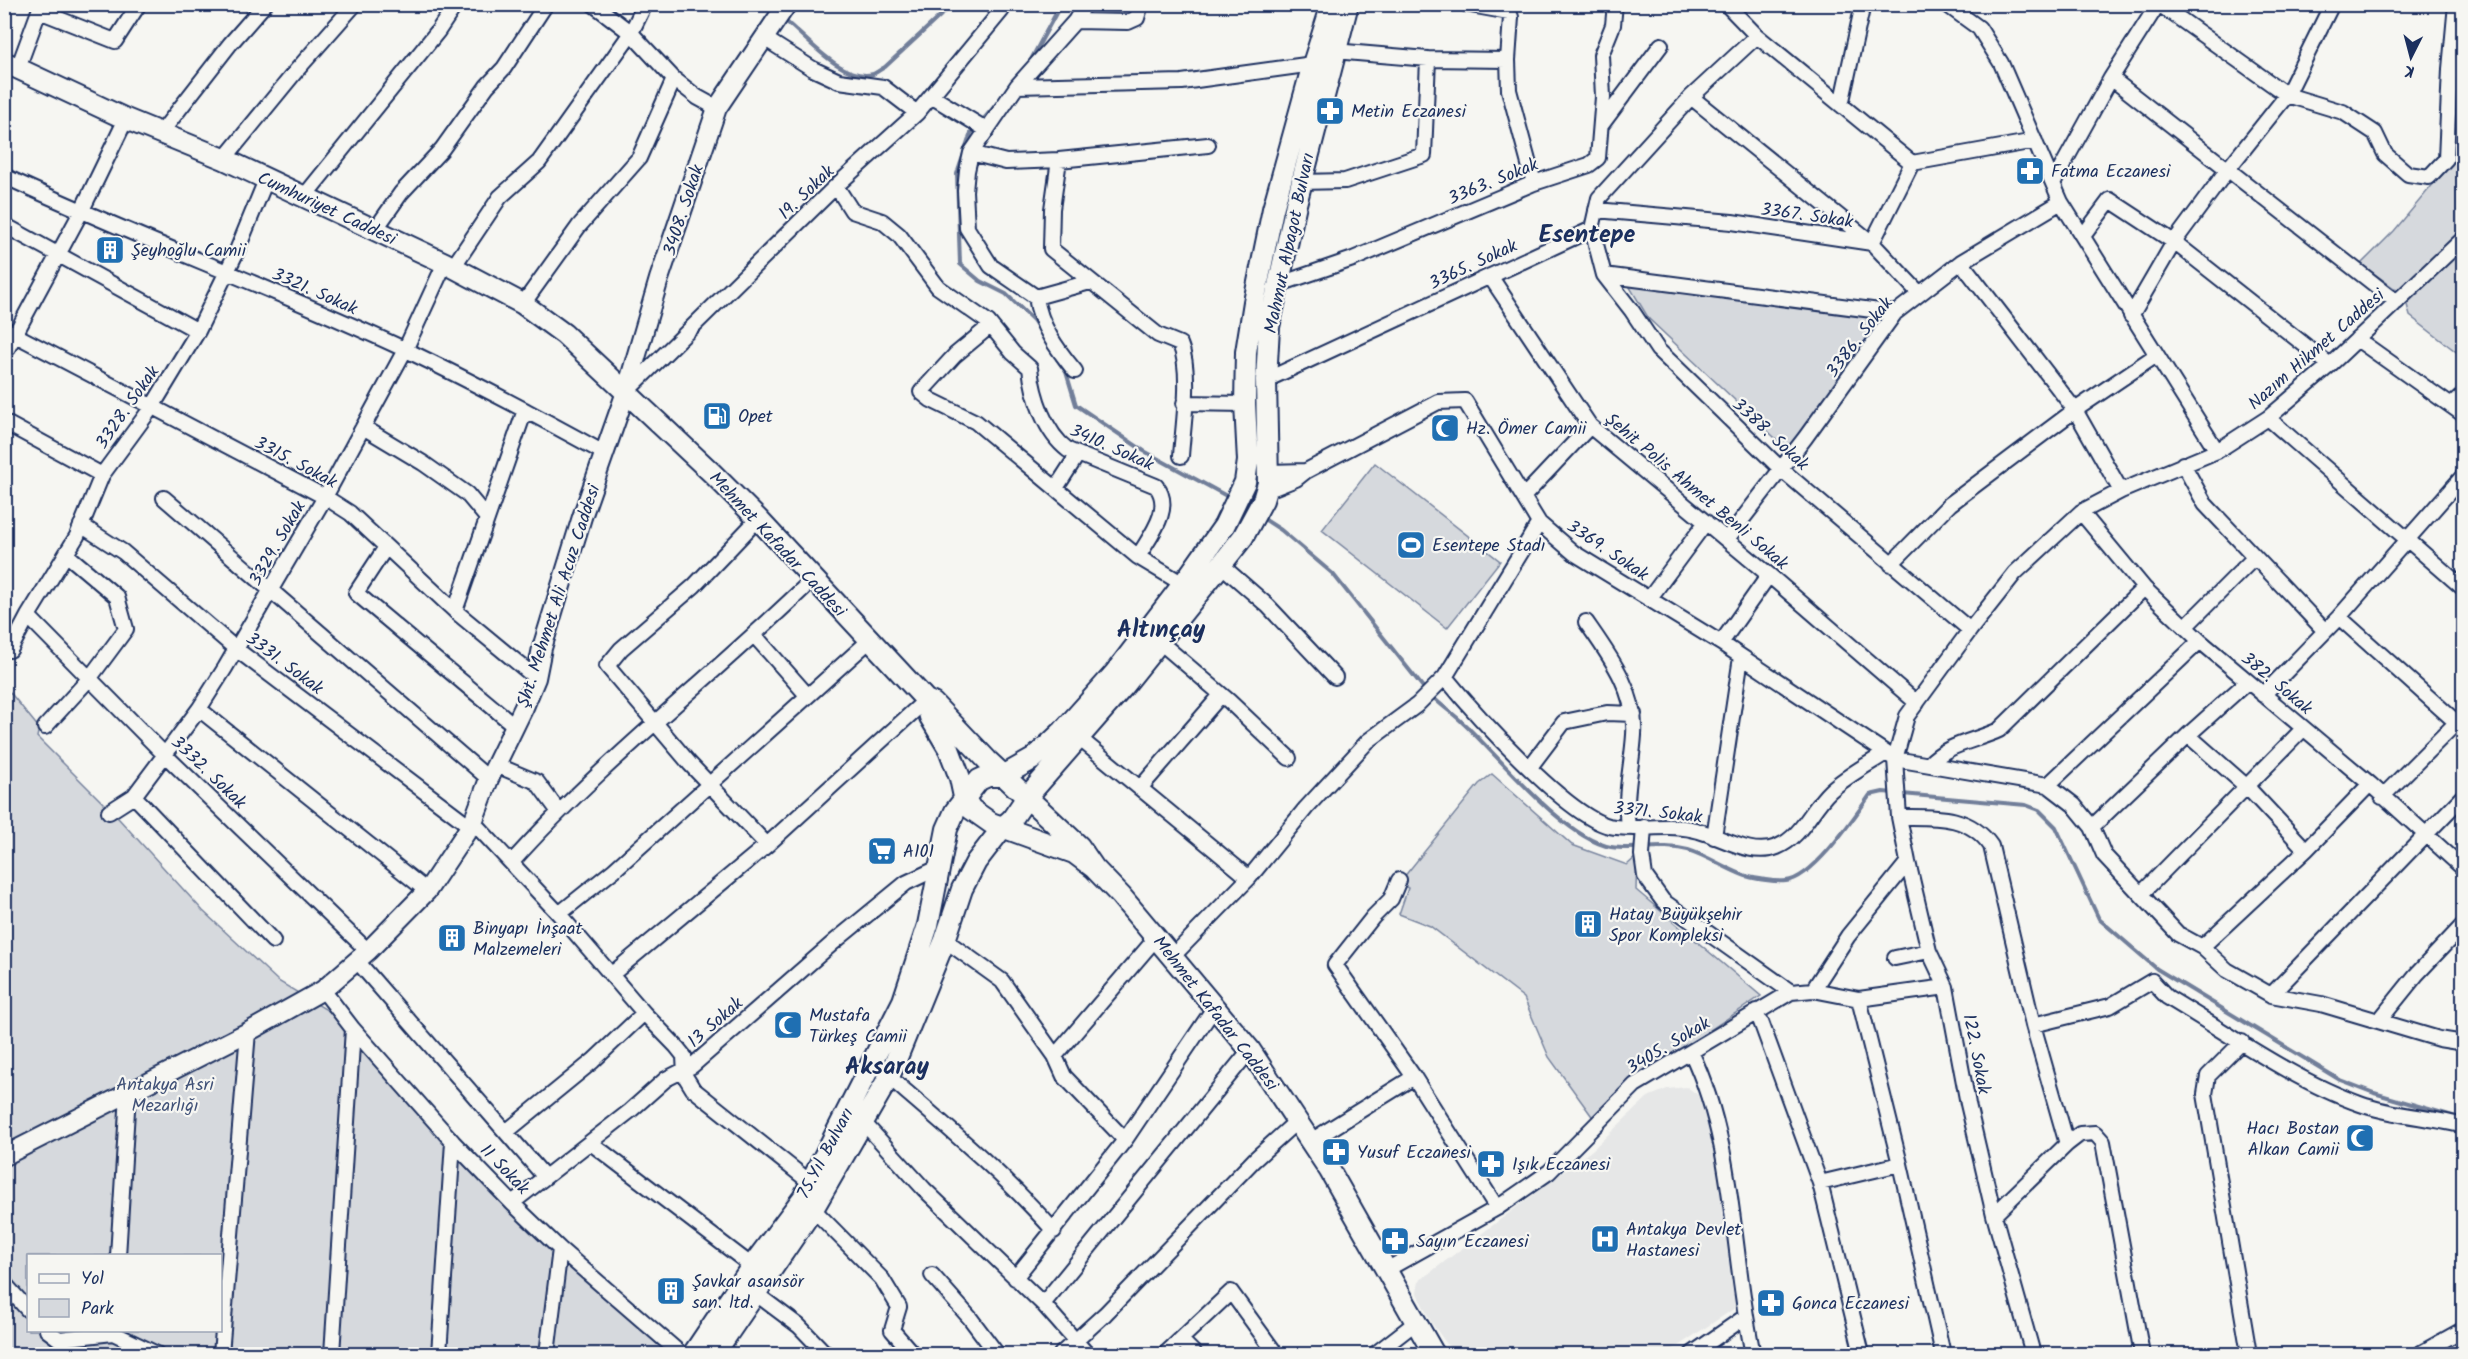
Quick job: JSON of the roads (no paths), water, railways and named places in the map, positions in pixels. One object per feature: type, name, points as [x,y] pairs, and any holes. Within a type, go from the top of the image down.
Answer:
[{"type":"main road","name":"Mahmut Alpagot Bulvarı","points":[[1003,776],[1033,759],[1063,731],[1114,674],[1224,526],[1243,487],[1248,467],[1245,404],[1246,352],[1254,302],[1274,209],[1313,64],[1332,4]]},
{"type":"main road","name":"Mahmut Alpagot Bulvarı","points":[[1027,797],[1160,642],[1243,537],[1266,488],[1266,380],[1269,327],[1277,285],[1334,51],[1348,4]]},
{"type":"main road","name":"Cumhuriyet Caddesi","points":[[11,65],[159,134],[224,159],[449,265],[523,304],[564,334],[626,392]]},
{"type":"main road","name":"Mehmet Kafadar Caddesi","points":[[626,392],[758,519],[926,700],[940,709],[1003,776],[1079,846],[1094,868],[1250,1050],[1311,1141],[1434,1354]]},
{"type":"main road","name":"Mehmet Kafadar Caddesi","points":[[926,700],[930,717],[949,749],[960,778],[964,797],[971,809],[991,823],[1074,853],[1094,868]]},
{"type":"main road","points":[[964,797],[979,780],[988,776],[1003,776]]},
{"type":"main road","name":"75.Yıl Bulvarı","points":[[693,1354],[752,1266],[803,1198],[903,1001],[928,925],[947,829],[964,797]]},
{"type":"main road","points":[[1004,826],[1017,814],[1027,797]]},
{"type":"main road","name":"75.Yıl Bulvarı","points":[[714,1354],[813,1209],[889,1077],[945,940],[962,889],[976,862],[1004,826]]},
{"type":"street","points":[[11,65],[40,8],[114,41],[139,4]]},
{"type":"street","points":[[159,134],[230,44],[265,4]]},
{"type":"street","points":[[224,159],[296,71],[355,4]]},
{"type":"street","points":[[303,198],[438,31],[456,4]]},
{"type":"street","points":[[375,230],[402,193],[442,149],[487,86],[504,68],[546,4]]},
{"type":"street","points":[[592,4],[631,33],[674,80],[717,108]]},
{"type":"street","name":"3329. Sokak","points":[[109,812],[134,796],[199,709],[272,590],[325,497],[449,265],[500,197],[539,162],[631,33],[645,4]]},
{"type":"street","name":"3408. Sokak","points":[[626,392],[659,279],[717,108],[787,4]]},
{"type":"street","points":[[1036,297],[991,266],[967,228],[965,191],[971,153],[984,128],[1017,86],[1075,21],[1085,4]]},
{"type":"street","points":[[1075,21],[1128,22],[1137,18],[1141,4]]},
{"type":"street","points":[[1465,4],[1509,12],[1511,17],[1508,60],[1509,90],[1534,183]]},
{"type":"street","points":[[1602,124],[1601,55],[1613,25],[1616,4]]},
{"type":"street","points":[[1726,4],[1757,36],[1912,163],[2035,141]]},
{"type":"street","points":[[1841,105],[1863,4]]},
{"type":"street","points":[[1946,4],[1979,28],[2001,63],[2061,202],[2155,356],[2217,451]]},
{"type":"street","points":[[2053,183],[2110,78],[2158,4],[2286,95],[2343,112],[2375,133],[2385,154],[2408,174],[2429,177],[2446,159],[2457,70],[2456,4]]},
{"type":"street","points":[[2131,316],[2174,242],[2286,95],[2332,4]]},
{"type":"street","name":"19. Sokak","points":[[626,392],[836,186],[917,113],[1002,10]]},
{"type":"street","points":[[1592,229],[1599,198],[1691,97],[1757,36]]},
{"type":"street","points":[[764,38],[813,69],[839,81],[883,87],[917,113]]},
{"type":"street","points":[[1602,124],[1661,45]]},
{"type":"street","points":[[1334,51],[1428,59],[1508,60]]},
{"type":"street","points":[[1302,182],[1345,181],[1424,155],[1428,59]]},
{"type":"street","points":[[1017,86],[1182,82],[1313,64]]},
{"type":"street","points":[[2110,78],[2397,302]]},
{"type":"street","points":[[523,304],[579,226],[639,158],[674,80]]},
{"type":"street","points":[[931,96],[984,128]]},
{"type":"street","points":[[1691,97],[1872,243],[1919,293]]},
{"type":"street","points":[[4,355],[10,331],[58,255],[126,119]]},
{"type":"street","name":"3363. Sokak","points":[[1277,285],[1353,259],[1534,183],[1589,165],[1598,158],[1602,124]]},
{"type":"street","points":[[971,153],[1006,162],[1059,160],[1208,145]]},
{"type":"street","points":[[1059,160],[1052,209],[1051,249],[1158,335],[1180,344],[1184,354],[1181,456]]},
{"type":"street","name":"3367. Sokak","points":[[1596,210],[1732,222],[1872,243],[1912,163]]},
{"type":"street","name":"3321. Sokak","points":[[4,176],[81,212],[227,271],[405,350],[525,410],[604,453]]},
{"type":"street","name":"3328. Sokak","points":[[10,650],[66,554],[102,475],[152,407],[198,331],[227,271],[266,180]]},
{"type":"street","name":"3410. Sokak","points":[[836,186],[852,211],[882,221],[898,235],[938,287],[990,326],[1030,368],[1032,387],[1057,442],[1078,454],[1156,486],[1162,493],[1164,500],[1162,514],[1138,557]]},
{"type":"street","points":[[2083,236],[2110,200],[2174,242],[2330,365]]},
{"type":"street","name":"3386. Sokak","points":[[1726,539],[1781,469],[1895,314],[1961,262],[2061,202]]},
{"type":"street","points":[[4,225],[198,331]]},
{"type":"street","name":"3388. Sokak","points":[[1592,229],[1604,275],[1658,350],[1781,469],[1970,630]]},
{"type":"street","name":"3365. Sokak","points":[[1266,380],[1592,229]]},
{"type":"street","name":"Nazım Hikmet Caddesi","points":[[1891,756],[1908,716],[1970,630],[2015,573],[2081,512],[2121,491],[2217,451],[2268,418],[2330,365],[2463,238]]},
{"type":"street","points":[[1961,262],[2074,410],[2121,491]]},
{"type":"street","points":[[1604,275],[1895,314]]},
{"type":"street","name":"Şehit Polis Ahmet Benli Sokak","points":[[1490,276],[1590,426],[1769,575],[1917,703]]},
{"type":"street","points":[[1036,297],[1090,282]]},
{"type":"street","points":[[1036,297],[1037,309],[1046,332],[1076,371]]},
{"type":"street","points":[[990,326],[955,355],[921,392],[931,400],[976,422],[1138,557],[1183,584]]},
{"type":"street","name":"3315. Sokak","points":[[10,331],[325,497],[350,513],[455,611],[536,678]]},
{"type":"street","points":[[2357,339],[2463,415]]},
{"type":"street","points":[[1891,564],[1950,504],[2074,410],[2155,356]]},
{"type":"street","name":"Şht. Mehmet Ali Acuz Caddesi","points":[[4,1156],[248,1032],[323,990],[363,956],[427,891],[471,824],[536,678],[545,638],[604,453],[626,392]]},
{"type":"street","points":[[2451,406],[2463,394]]},
{"type":"street","name":"3369. Sokak","points":[[1266,488],[1296,479],[1306,471],[1438,402],[1465,401],[1539,523],[1574,553],[1721,643],[1891,756]]},
{"type":"street","points":[[1184,403],[1245,404]]},
{"type":"street","points":[[455,611],[525,410]]},
{"type":"street","points":[[2268,418],[2463,589]]},
{"type":"street","points":[[4,422],[102,475]]},
{"type":"street","points":[[1524,496],[1590,426]]},
{"type":"street","points":[[363,427],[423,463],[467,494],[488,518]]},
{"type":"street","points":[[1056,488],[1078,454]]},
{"type":"street","points":[[2182,464],[2205,504],[2325,631]]},
{"type":"street","points":[[2263,695],[2338,617],[2463,475]]},
{"type":"street","points":[[164,498],[493,772],[537,782],[560,812]]},
{"type":"street","name":"382. Sokak","points":[[2081,512],[2144,588],[2200,641],[2370,784],[2463,869]]},
{"type":"street","points":[[758,519],[694,586],[621,649],[607,666],[690,764],[767,845]]},
{"type":"street","points":[[1649,599],[1706,522]]},
{"type":"street","points":[[1172,957],[1249,878],[1306,808],[1368,741],[1417,705],[1445,677],[1539,523]]},
{"type":"street","name":"3331. Sokak","points":[[81,525],[123,552],[236,649],[471,824],[512,862],[644,1013],[676,1046],[684,1056],[685,1076],[693,1089],[811,1183]]},
{"type":"street","points":[[386,547],[356,593],[515,726]]},
{"type":"street","points":[[45,727],[89,679],[126,629],[117,597],[66,554]]},
{"type":"street","points":[[2186,627],[2255,557]]},
{"type":"street","points":[[1221,565],[1268,606],[1335,677]]},
{"type":"street","points":[[1721,643],[1769,575]]},
{"type":"street","points":[[512,862],[560,812],[755,636],[813,579]]},
{"type":"street","points":[[1929,764],[1939,753],[1999,730],[2144,588]]},
{"type":"street","name":"3332. Sokak","points":[[28,616],[363,956],[544,1176]]},
{"type":"street","points":[[2338,617],[2460,718],[2382,797]]},
{"type":"street","points":[[1586,622],[1621,678],[1631,699],[1634,735],[1626,797],[1628,827]]},
{"type":"street","points":[[755,636],[807,695]]},
{"type":"street","points":[[559,914],[614,870],[869,641]]},
{"type":"street","points":[[2048,785],[2200,641]]},
{"type":"street","points":[[1160,642],[1289,758]]},
{"type":"street","points":[[1714,837],[1741,657]]},
{"type":"street","name":"3371. Sokak","points":[[1445,677],[1469,706],[1560,796],[1594,821],[1610,826],[1699,831],[1729,844],[1755,849],[1774,848],[1787,843],[1798,832],[1816,806],[1830,791],[1891,756]]},
{"type":"street","points":[[2092,827],[2247,682]]},
{"type":"street","points":[[1141,788],[1221,695]]},
{"type":"street","points":[[612,974],[767,845],[926,700]]},
{"type":"street","points":[[199,709],[427,891]]},
{"type":"street","points":[[1530,767],[1564,722],[1607,713],[1634,714]]},
{"type":"street","points":[[2141,894],[2303,729]]},
{"type":"street","points":[[2188,735],[2247,787],[2306,850]]},
{"type":"street","points":[[1079,738],[1249,878]]},
{"type":"street","points":[[1891,756],[2048,785],[2074,805],[2092,827],[2104,855],[2178,934],[2202,947],[2227,970],[2271,995],[2321,1004],[2439,1039],[2463,1043]]},
{"type":"street","name":"122. Sokak","points":[[1891,756],[1899,817],[1929,951],[1946,987],[1968,1104],[1994,1215],[2033,1354]]},
{"type":"street","points":[[2202,947],[2306,850],[2370,784]]},
{"type":"street","points":[[2271,995],[2463,795]]},
{"type":"street","points":[[134,796],[273,941]]},
{"type":"street","points":[[1899,817],[1938,817],[1964,823],[1982,832],[1991,846],[2033,1025],[2067,1143]]},
{"type":"street","points":[[1644,827],[1642,855],[1645,876],[1663,901],[1791,992]]},
{"type":"street","points":[[1813,990],[1848,936],[1908,862]]},
{"type":"street","name":"13 Sokak","points":[[512,1203],[544,1176],[591,1143],[666,1079],[712,1050],[834,942],[906,883],[940,867]]},
{"type":"street","points":[[1399,880],[1391,899],[1373,917],[1335,965],[1414,1077],[1497,1208]]},
{"type":"street","points":[[2379,1021],[2416,975],[2463,924]]},
{"type":"street","points":[[1055,1056],[1156,938]]},
{"type":"street","points":[[945,940],[1002,981],[1055,1056],[1064,1076],[1125,1140]]},
{"type":"street","points":[[1895,958],[1929,951]]},
{"type":"street","points":[[2033,1025],[2110,1006],[2152,981],[2167,997],[2290,1071],[2362,1105],[2463,1126]]},
{"type":"street","name":"3405. Sokak","points":[[1386,1270],[1497,1208],[1549,1172],[1635,1085],[1791,992],[1813,990],[1859,999],[1946,987]]},
{"type":"street","name":"11 Sokak","points":[[323,990],[353,1029],[453,1142],[512,1203],[560,1249],[681,1354]]},
{"type":"street","points":[[1859,999],[1900,1164],[1943,1354]]},
{"type":"street","points":[[1015,1278],[1125,1140],[1214,1008]]},
{"type":"street","points":[[1757,1011],[1820,1183],[1862,1354]]},
{"type":"street","points":[[506,1132],[592,1061],[644,1013]]},
{"type":"street","points":[[332,1354],[353,1029]]},
{"type":"street","points":[[221,1354],[248,1032]]},
{"type":"street","points":[[2242,1042],[2208,1076],[2205,1094],[2249,1354]]},
{"type":"street","points":[[1043,1304],[1250,1050]]},
{"type":"street","points":[[1691,1052],[1706,1084],[1718,1131],[1730,1202],[1744,1317],[1753,1354]]},
{"type":"street","points":[[889,1077],[1025,1200],[1054,1231]]},
{"type":"street","points":[[1311,1141],[1414,1077]]},
{"type":"street","points":[[118,1254],[128,1094]]},
{"type":"street","points":[[1061,1354],[1076,1342],[1254,1160],[1298,1120]]},
{"type":"street","points":[[863,1122],[924,1189],[1043,1304],[1087,1354]]},
{"type":"street","points":[[1994,1215],[2067,1143],[2080,1134],[2095,1133],[2103,1142],[2142,1354]]},
{"type":"street","points":[[439,1354],[453,1142]]},
{"type":"street","points":[[591,1143],[752,1266]]},
{"type":"street","points":[[1820,1183],[1900,1164]]},
{"type":"street","points":[[813,1209],[888,1287],[899,1307],[892,1330],[913,1354]]},
{"type":"street","points":[[547,1354],[560,1249]]},
{"type":"street","points":[[932,1275],[970,1318],[997,1354]]},
{"type":"street","points":[[4,1283],[27,1309]]},
{"type":"street","points":[[1165,1354],[1231,1292],[1276,1354]]},
{"type":"street","points":[[755,1293],[799,1326],[826,1354]]},
{"type":"street","points":[[1692,1354],[1744,1317]]},
{"type":"street","points":[[1375,1354],[1415,1323]]},
{"type":"street","points":[[2419,1354],[2463,1330]]},
{"type":"street","points":[[50,1332],[59,1339],[113,1332],[157,1354]]},
{"type":"street","points":[[1181,1340],[1194,1354]]},
{"type":"waterway","points":[[765,4],[775,13]]},
{"type":"waterway","points":[[783,19],[837,65],[861,75],[873,74],[885,67],[953,4]]},
{"type":"waterway","points":[[1027,67],[1061,4]]},
{"type":"waterway","points":[[981,122],[999,101]]},
{"type":"waterway","points":[[976,128],[971,133],[957,174],[960,264],[980,281],[1006,294],[1033,320],[1041,332]]},
{"type":"waterway","points":[[1057,359],[1066,372],[1076,405],[1144,451],[1232,499]]},
{"type":"waterway","points":[[1261,517],[1281,530],[1333,574],[1426,691]]},
{"type":"waterway","points":[[1432,696],[1463,723],[1553,813],[1593,841],[1620,848],[1669,847],[1688,850],[1755,878],[1771,881],[1797,878],[1832,845],[1870,795],[1883,792],[1894,793]]},
{"type":"waterway","points":[[1902,794],[2026,805],[2039,810],[2056,827],[2099,919],[2157,969],[2340,1080],[2374,1093],[2456,1117]]},
{"type":"place","name":"Metin Eczanesi","points":[[1330,111]]},
{"type":"place","name":"Fatma Eczanesi","points":[[2030,171]]},
{"type":"place","name":"Şeyhoğlu Camii","points":[[110,250]]},
{"type":"place","name":"Opet","points":[[717,416]]},
{"type":"place","name":"Hz. Ömer Camii","points":[[1445,428]]},
{"type":"place","name":"Esentepe Stadı","points":[[1411,545]]},
{"type":"place","name":"A101","points":[[882,851]]},
{"type":"place","name":"Hatay Büyükşehir Spor Kompleksi","points":[[1588,924]]},
{"type":"place","name":"Binyapı İnşaat Malzemeleri","points":[[452,938]]},
{"type":"place","name":"Mustafa Türkeş Camii","points":[[788,1025]]},
{"type":"place","name":"Hacı Bostan Alkan Camii","points":[[2360,1138]]},
{"type":"place","name":"Yusuf Eczanesi","points":[[1336,1152]]},
{"type":"place","name":"Işık Eczanesi","points":[[1491,1164]]},
{"type":"place","name":"Antakya Devlet Hastanesi","points":[[1605,1239]]},
{"type":"place","name":"Sayın Eczanesi","points":[[1395,1241]]},
{"type":"place","name":"Şavkar asansör san. ltd.","points":[[671,1291]]},
{"type":"place","name":"Gonca Eczanesi","points":[[1771,1303]]},
{"type":"district","name":"Esentepe","points":[[1587,234]]},
{"type":"district","name":"Altınçay","points":[[1161,629]]},
{"type":"district","name":"Aksaray","points":[[887,1066]]},
{"type":"park label","name":"Antakya Asri Mezarlığı","points":[[165,1094]]}]
